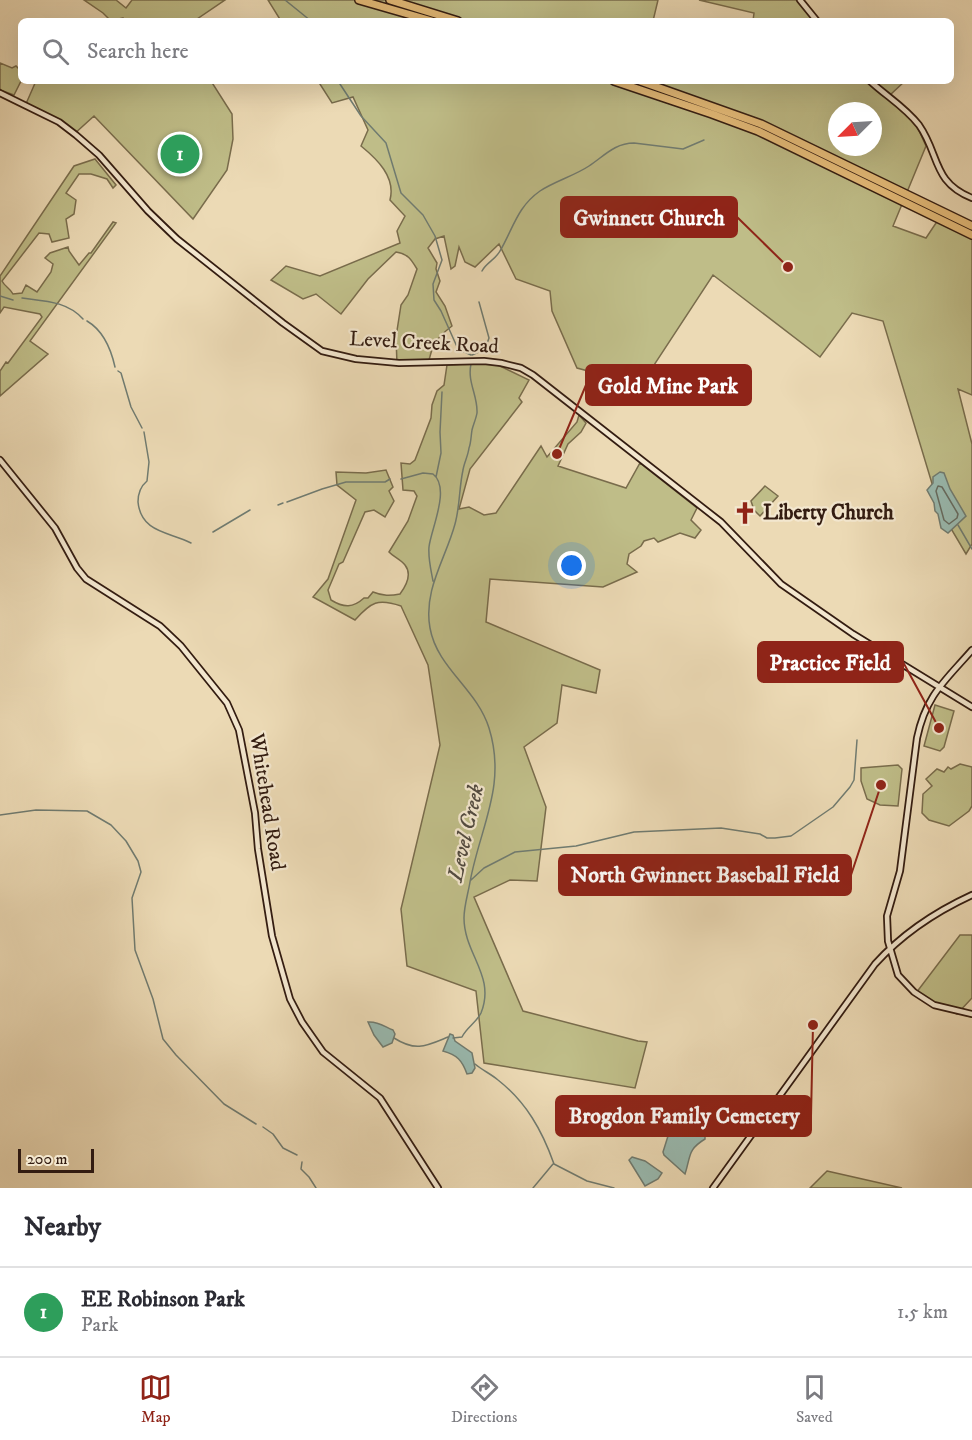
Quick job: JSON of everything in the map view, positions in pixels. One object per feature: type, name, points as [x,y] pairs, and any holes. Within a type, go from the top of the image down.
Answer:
[{"type":"highway","points":[[359,0],[422,18]]},
{"type":"highway","points":[[390,0],[448,18]]},
{"type":"highway","points":[[623,84],[758,131],[972,235]]},
{"type":"highway","points":[[648,84],[761,124],[972,226]]},
{"type":"street","points":[[800,0],[815,18]]},
{"type":"street","points":[[873,84],[921,128],[938,167],[949,185],[972,198]]},
{"type":"street","name":"Level Creek Road","points":[[0,93],[59,122],[76,135],[99,155],[148,211],[177,239],[322,351],[356,359],[399,363],[484,361],[516,366],[533,375],[721,522],[781,584],[853,634],[972,707]]},
{"type":"street","name":"Whitehead Road","points":[[0,460],[55,528],[77,568],[86,579],[160,626],[181,646],[227,703],[239,730],[255,813],[258,849],[272,936],[291,999],[302,1022],[323,1052],[380,1098],[438,1188]]},
{"type":"street","points":[[972,650],[939,687],[924,711],[917,738],[900,871],[887,915],[887,934],[898,975],[914,992],[934,1005],[972,1014]]},
{"type":"street","points":[[713,1188],[862,980],[890,948],[937,912],[972,895]]},
{"type":"street","points":[[887,934],[892,939],[900,940]]},
{"type":"shaded area","points":[[84,0],[116,0],[126,8],[132,0],[225,0],[198,18],[108,18]]},
{"type":"shaded area","points":[[268,0],[658,0],[654,18],[279,18]]},
{"type":"shaded area","points":[[699,0],[802,0],[816,18],[753,18],[754,13]]},
{"type":"shaded area","points":[[0,63],[12,68],[16,66],[20,84],[14,95],[0,90]]},
{"type":"shaded area","points":[[35,84],[213,84],[232,114],[233,139],[227,170],[193,219],[94,116],[73,135],[55,119],[25,106]]},
{"type":"shaded area","points":[[320,84],[902,84],[890,95],[916,124],[926,146],[893,226],[926,238],[944,211],[972,226],[972,395],[958,389],[972,444],[972,544],[966,554],[940,510],[883,321],[852,313],[820,357],[713,275],[641,385],[577,368],[552,311],[550,291],[516,279],[499,244],[475,267],[465,262],[459,247],[455,266],[451,269],[444,236],[435,239],[428,248],[437,263],[436,269],[440,281],[436,292],[445,306],[452,326],[435,343],[428,365],[397,364],[396,337],[401,305],[408,295],[417,269],[406,256],[396,252],[368,279],[341,314],[316,294],[303,299],[271,280],[286,266],[320,276],[400,243],[397,231],[405,216],[390,200],[390,184],[384,169],[361,146],[368,130],[353,97],[332,103]]},
{"type":"shaded area","points":[[95,159],[116,185],[113,188],[107,179],[91,174],[79,174],[66,193],[76,200],[74,214],[66,219],[69,238],[52,242],[49,234],[39,233],[2,281],[13,294],[22,293],[26,285],[37,292],[51,272],[53,264],[45,258],[50,253],[68,247],[79,265],[91,253],[113,222],[116,223],[30,341],[48,354],[0,396],[0,371],[42,317],[40,314],[4,307],[0,313],[0,276],[74,166]]},
{"type":"shaded area","points":[[482,363],[498,365],[529,380],[519,398],[522,402],[470,469],[459,509],[469,507],[484,515],[496,513],[541,446],[547,457],[577,422],[579,415],[586,423],[581,432],[568,444],[558,466],[626,488],[640,463],[697,508],[691,520],[701,530],[695,538],[680,533],[658,542],[654,538],[644,541],[641,546],[629,554],[627,564],[637,572],[603,587],[490,579],[486,622],[600,670],[596,693],[562,685],[557,723],[524,747],[546,807],[537,881],[510,880],[474,897],[523,1011],[647,1042],[635,1088],[484,1063],[476,991],[407,966],[401,909],[440,745],[428,665],[401,606],[386,602],[375,603],[355,620],[313,597],[328,579],[356,500],[337,485],[336,472],[366,473],[386,470],[393,487],[389,491],[394,501],[385,517],[374,510],[365,512],[328,590],[331,600],[348,606],[368,598],[373,592],[386,595],[400,594],[406,584],[408,572],[403,563],[389,552],[408,521],[417,496],[414,491],[403,490],[401,463],[410,464],[415,460],[431,418],[432,405],[437,391],[444,385],[447,365]]},
{"type":"shaded area","points":[[765,486],[778,496],[760,516],[754,510],[751,501]]},
{"type":"shaded area","points":[[935,705],[954,711],[944,747],[940,751],[924,746]]},
{"type":"shaded area","points":[[960,764],[972,767],[972,806],[969,811],[949,826],[929,820],[922,813],[923,794],[932,786],[926,779],[937,769],[944,772],[948,767],[951,769]]},
{"type":"shaded area","points":[[898,765],[902,769],[898,806],[880,805],[867,799],[861,781],[861,768]]},
{"type":"shaded area","points":[[960,935],[972,935],[972,998],[957,1014],[916,993]]},
{"type":"shaded area","points":[[827,1171],[902,1188],[810,1188]]},
{"type":"water","points":[[940,472],[944,473],[950,489],[966,516],[948,533],[941,528],[934,503],[927,490],[933,483],[933,477]]},
{"type":"water","points":[[368,1022],[378,1023],[393,1030],[395,1034],[392,1043],[383,1047]]},
{"type":"water","points":[[450,1034],[453,1035],[455,1041],[472,1053],[475,1068],[472,1073],[467,1074],[458,1059],[443,1051]]},
{"type":"water","points":[[705,1131],[705,1139],[690,1154],[685,1174],[664,1155],[668,1136],[690,1135]]},
{"type":"water","points":[[632,1157],[645,1161],[662,1173],[658,1179],[645,1186],[629,1160]]},
{"type":"waterway","name":"Level Creek","points":[[285,0],[307,18]]},
{"type":"waterway","name":"Level Creek","points":[[340,84],[361,116],[386,143],[401,193],[423,215],[435,236],[442,260],[433,284],[434,300],[458,349],[471,355]]},
{"type":"waterway","points":[[482,271],[500,251],[526,204],[546,187],[583,170],[621,145],[634,143],[683,149],[704,140]]},
{"type":"waterway","points":[[0,296],[13,300]]},
{"type":"waterway","points":[[22,298],[62,305],[83,319]]},
{"type":"waterway","points":[[472,355],[485,349],[489,338],[479,302]]},
{"type":"waterway","points":[[87,321],[106,341],[115,367]]},
{"type":"waterway","name":"Level Creek","points":[[453,1038],[462,1037],[477,1020],[485,1000],[482,976],[465,931],[464,914],[474,862],[494,788],[494,749],[483,714],[440,655],[430,628],[429,614],[432,587],[455,524],[464,467],[477,413],[470,377],[471,364]]},
{"type":"waterway","points":[[118,371],[121,373],[131,407],[142,428]]},
{"type":"waterway","points":[[436,477],[441,453],[442,392]]},
{"type":"waterway","points":[[144,432],[149,462],[147,481],[139,496],[140,512],[151,526],[191,543]]},
{"type":"waterway","points":[[401,479],[423,473],[433,474],[438,480],[439,509],[429,547],[433,581]]},
{"type":"waterway","points":[[287,502],[346,482],[385,482],[390,479]]},
{"type":"waterway","points":[[278,505],[283,503]]},
{"type":"waterway","points":[[213,532],[250,510]]},
{"type":"waterway","points":[[958,525],[972,549]]},
{"type":"waterway","points":[[471,880],[484,868],[515,852],[576,846],[634,832],[721,828],[760,834],[767,838],[791,836],[833,807],[850,787],[854,780],[857,740]]},
{"type":"waterway","points":[[0,815],[36,810],[87,811],[111,825],[126,841],[138,861],[141,872],[132,898],[135,950],[153,999],[163,1039],[224,1104],[256,1124]]},
{"type":"waterway","points":[[394,1038],[409,1045],[421,1046],[448,1037]]},
{"type":"waterway","name":"Level Creek","points":[[475,1064],[508,1089],[525,1107],[538,1128],[554,1164],[587,1181],[614,1188]]},
{"type":"waterway","points":[[263,1127],[273,1134],[283,1148],[297,1155]]},
{"type":"waterway","points":[[302,1162],[301,1169],[316,1188]]},
{"type":"waterway","points":[[533,1188],[553,1164]]},
{"type":"place","name":"EE Robinson Park","points":[[180,154]]},
{"type":"place","name":"Gwinnett Church","points":[[788,267]]},
{"type":"place","name":"Gold Mine Park","points":[[557,454]]},
{"type":"place","name":"Liberty Church","points":[[745,513]]},
{"type":"place","name":"Practice Field","points":[[939,728]]},
{"type":"place","name":"North Gwinnett Baseball Field","points":[[881,785]]},
{"type":"place","name":"Brogdon Family Cemetery","points":[[813,1025]]}]
